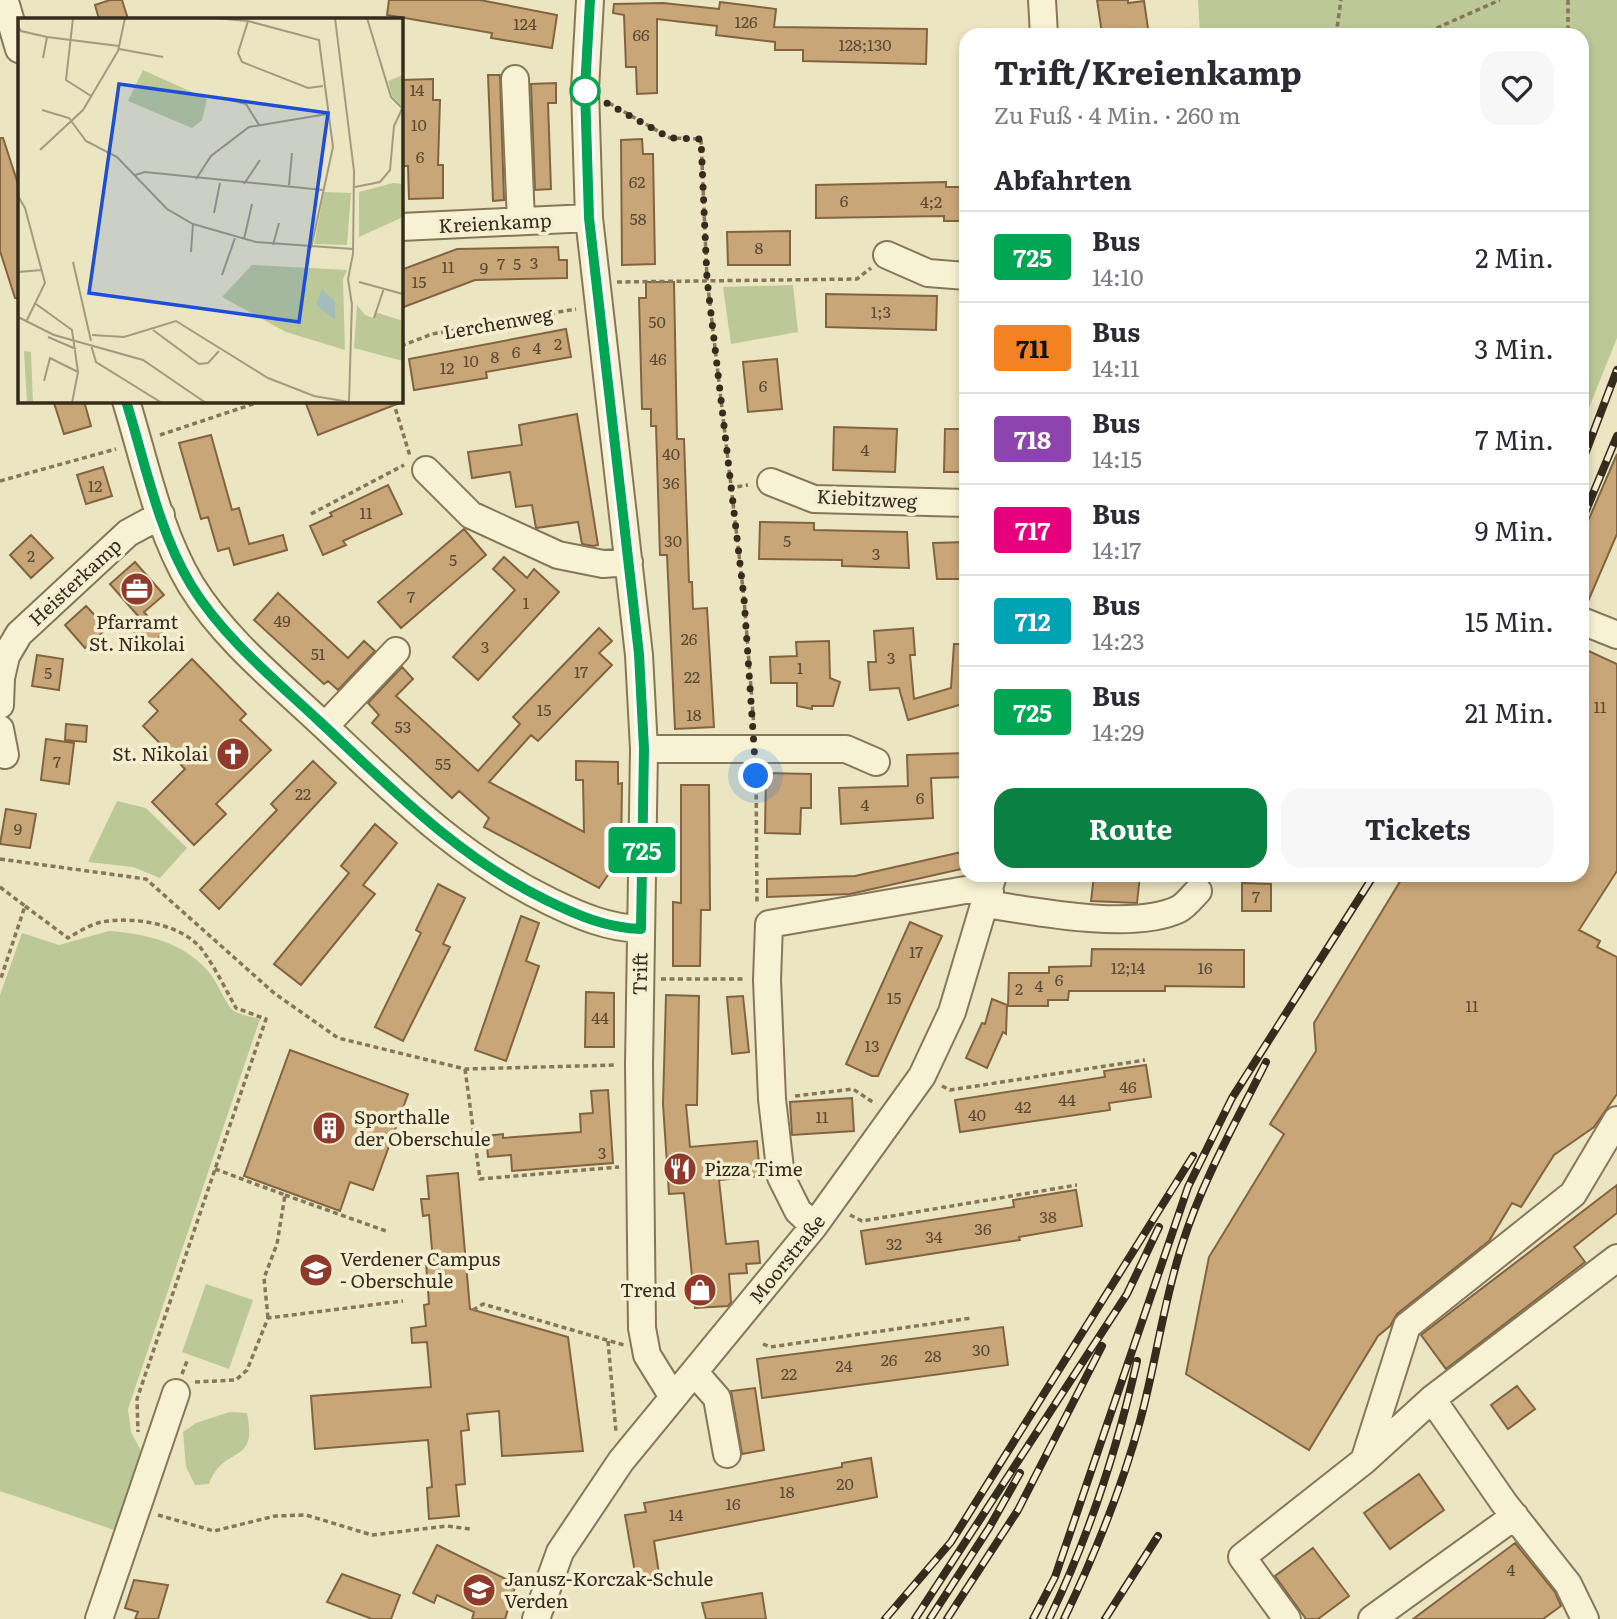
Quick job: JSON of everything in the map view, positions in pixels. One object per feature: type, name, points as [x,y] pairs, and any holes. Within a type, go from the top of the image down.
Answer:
[{"type":"street","name":"Trift","points":[[590,0],[585,89],[589,218],[629,562],[644,749],[639,1065],[642,1328],[646,1352],[673,1397]]},
{"type":"street","points":[[1042,0],[1044,28]]},
{"type":"street","points":[[9,4],[18,44]]},
{"type":"street","points":[[515,79],[521,221]]},
{"type":"street","name":"Kreienkamp","points":[[402,227],[589,218]]},
{"type":"street","points":[[887,256],[928,273],[959,275]]},
{"type":"street","points":[[126,402],[161,514],[191,585],[208,609],[261,666],[452,843],[501,876],[595,922],[641,929]]},
{"type":"street","points":[[426,470],[471,515],[558,555],[603,564],[629,562]]},
{"type":"street","name":"Kiebitzweg","points":[[771,482],[814,499],[959,503]]},
{"type":"street","name":"Heisterkamp","points":[[0,705],[1,678],[6,656],[19,634],[128,533],[161,514]]},
{"type":"street","points":[[1589,624],[1617,635]]},
{"type":"street","points":[[325,726],[396,651]]},
{"type":"street","points":[[0,729],[5,755]]},
{"type":"street","points":[[644,749],[845,750],[876,762]]},
{"type":"street","points":[[814,1226],[798,1211],[781,1177],[772,1099],[769,924],[977,888],[1086,919],[1161,916],[1181,908],[1198,891]]},
{"type":"street","name":"Moorstraße","points":[[536,1619],[560,1552],[621,1461],[814,1226],[922,1076],[952,1012],[990,890]]},
{"type":"street","points":[[1365,1460],[1407,1326],[1573,1194],[1617,1120]]},
{"type":"street","points":[[1287,1619],[1242,1557],[1365,1460],[1432,1399],[1617,1258]]},
{"type":"street","points":[[695,1373],[717,1398],[727,1454]]},
{"type":"street","points":[[99,1619],[135,1508],[183,1387]]},
{"type":"street","points":[[1432,1399],[1515,1516],[1568,1584],[1585,1619]]},
{"type":"street","points":[[1372,1619],[1515,1516]]},
{"type":"path","points":[[1337,28],[1341,0]]},
{"type":"path","points":[[1437,28],[1500,0]]},
{"type":"path","points":[[1568,0],[1568,28]]},
{"type":"path","points":[[585,89],[670,138],[701,139],[707,279],[744,598],[756,750],[757,910],[769,924]]},
{"type":"path","name":"Lerchenweg","points":[[402,346],[432,334],[596,294],[707,279],[857,279],[887,256]]},
{"type":"path","points":[[0,481],[139,442],[256,402]]},
{"type":"path","points":[[311,514],[412,461],[393,402]]},
{"type":"path","points":[[0,859],[146,878],[274,993],[338,1038],[465,1069],[639,1065]]},
{"type":"path","points":[[0,887],[68,937],[101,922],[110,921],[156,924],[180,933],[202,949],[236,1008],[266,1019],[137,1399],[139,1437]]},
{"type":"path","points":[[0,979],[25,906]]},
{"type":"path","points":[[4,940],[13,943]]},
{"type":"path","points":[[640,978],[768,980]]},
{"type":"path","points":[[922,1076],[950,1090],[1145,1060]]},
{"type":"path","points":[[465,1069],[480,1179],[639,1166]]},
{"type":"path","points":[[772,1099],[853,1089],[895,1117]]},
{"type":"path","points":[[215,1169],[386,1231]]},
{"type":"path","points":[[850,1215],[862,1221],[1077,1185]]},
{"type":"path","points":[[183,1387],[236,1380],[247,1370],[268,1318],[264,1278],[277,1244],[285,1195]]},
{"type":"path","points":[[268,1318],[403,1301]]},
{"type":"path","points":[[472,1310],[483,1304],[646,1352]]},
{"type":"path","points":[[763,1344],[770,1347],[972,1318]]},
{"type":"path","points":[[608,1340],[615,1432],[625,1439]]},
{"type":"path","points":[[135,1508],[214,1531],[275,1516],[306,1515],[372,1535],[447,1526],[470,1529]]},
{"type":"green space","points":[[1198,0],[1617,0],[1617,338],[1589,408],[1589,28],[1200,28]]},
{"type":"green space","points":[[793,285],[798,332],[731,344],[723,287]]},
{"type":"green space","points":[[117,801],[146,808],[187,848],[160,878],[133,867],[88,862]]},
{"type":"green space","points":[[109,931],[149,937],[186,952],[211,974],[234,1011],[260,1019],[128,1409],[131,1432],[145,1458],[120,1532],[0,1491],[0,995],[22,933],[59,945]]},
{"type":"green space","points":[[206,1284],[253,1300],[229,1369],[182,1352]]},
{"type":"green space","points":[[230,1412],[247,1413],[248,1441],[244,1448],[223,1463],[209,1484],[195,1485],[186,1467],[183,1432],[196,1423]]},
{"type":"building","points":[[110,0],[122,0],[128,18],[99,18],[95,5]]},
{"type":"building","points":[[389,0],[480,0],[557,15],[552,48],[491,38],[492,33],[387,15]]},
{"type":"building","points":[[1097,0],[1128,0],[1128,3],[1144,1],[1148,28],[1101,28]]},
{"type":"building","points":[[720,2],[776,9],[774,27],[927,29],[926,64],[803,61],[803,50],[775,50],[775,42],[716,35],[717,26],[657,19],[657,93],[637,94],[636,67],[626,67],[624,15],[613,13],[614,4],[663,3],[719,9]]},
{"type":"building","points":[[488,75],[500,75],[504,200],[493,201]]},
{"type":"building","points":[[433,79],[433,100],[440,100],[438,165],[443,165],[443,198],[409,199],[408,166],[403,166],[402,80]]},
{"type":"building","points":[[556,83],[556,103],[548,103],[551,189],[535,190],[531,84]]},
{"type":"building","points":[[0,138],[3,138],[18,184],[18,298],[15,298],[0,251]]},
{"type":"building","points":[[642,139],[643,154],[653,154],[655,264],[622,265],[621,140]]},
{"type":"building","points":[[946,182],[946,187],[959,187],[959,221],[944,221],[944,216],[816,218],[816,185]]},
{"type":"building","points":[[790,231],[790,265],[728,265],[727,232]]},
{"type":"building","points":[[558,247],[559,260],[567,260],[567,278],[475,280],[402,308],[402,270],[457,249]]},
{"type":"building","points":[[646,282],[674,282],[677,439],[684,439],[689,582],[692,582],[693,609],[707,608],[714,727],[675,729],[667,555],[660,555],[656,426],[651,426],[651,409],[642,409],[639,298],[646,298]]},
{"type":"building","points":[[826,294],[937,296],[936,330],[826,327]]},
{"type":"building","points":[[566,329],[571,357],[486,372],[487,378],[414,390],[409,359]]},
{"type":"building","points":[[777,359],[782,409],[748,412],[743,362]]},
{"type":"building","points":[[84,402],[91,426],[64,434],[54,403]]},
{"type":"building","points":[[305,402],[402,402],[318,435]]},
{"type":"building","points":[[577,414],[598,545],[593,546],[582,544],[578,522],[536,528],[532,505],[516,507],[510,472],[472,478],[468,452],[522,445],[519,425]]},
{"type":"building","points":[[834,427],[897,429],[895,472],[833,470]]},
{"type":"building","points":[[945,429],[959,429],[959,472],[944,472]]},
{"type":"building","points":[[211,435],[232,510],[239,508],[249,544],[283,535],[287,550],[234,565],[229,548],[218,551],[208,517],[201,519],[179,443]]},
{"type":"building","points":[[1617,454],[1617,534],[1589,599],[1589,519]]},
{"type":"building","points":[[103,467],[112,496],[86,504],[77,475]]},
{"type":"building","points":[[388,485],[402,514],[343,541],[346,545],[323,555],[310,526],[332,516],[330,513]]},
{"type":"building","points":[[760,522],[814,523],[814,530],[907,532],[909,568],[842,566],[842,560],[759,559]]},
{"type":"building","points":[[464,529],[486,555],[401,628],[378,602]]},
{"type":"building","points":[[31,535],[53,558],[31,578],[10,555]]},
{"type":"building","points":[[959,542],[959,579],[937,579],[933,543]]},
{"type":"building","points":[[504,557],[527,578],[534,569],[559,592],[478,680],[453,657],[515,590],[493,569]]},
{"type":"building","name":"Pfarramt St. Nikolai","points":[[135,562],[164,595],[144,612],[163,634],[147,647],[129,626],[139,617],[110,584]]},
{"type":"building","points":[[278,593],[348,658],[364,641],[375,651],[338,690],[328,681],[324,684],[254,620]]},
{"type":"building","points":[[86,606],[107,628],[85,648],[65,625]]},
{"type":"building","points":[[599,628],[612,641],[599,653],[612,665],[538,741],[531,735],[489,782],[584,832],[583,780],[576,780],[576,761],[618,762],[618,784],[622,783],[621,856],[599,888],[484,827],[489,818],[459,791],[452,798],[372,723],[379,715],[368,703],[402,667],[413,679],[396,696],[478,771],[520,724],[513,717]]},
{"type":"building","points":[[913,628],[915,655],[910,655],[914,699],[951,688],[954,644],[959,644],[959,705],[908,720],[899,688],[870,690],[868,662],[876,662],[874,631]]},
{"type":"building","points":[[829,641],[830,678],[840,682],[833,706],[812,706],[812,709],[797,706],[797,683],[771,683],[770,657],[797,656],[796,642]]},
{"type":"building","points":[[1589,651],[1617,664],[1617,871],[1579,930],[1600,941],[1597,947],[1617,957],[1617,1094],[1594,1127],[1554,1155],[1521,1207],[1512,1203],[1489,1241],[1397,1314],[1390,1326],[1378,1336],[1309,1450],[1186,1374],[1209,1257],[1284,1134],[1270,1124],[1316,1051],[1314,1023],[1400,882],[1589,882]]},
{"type":"building","points":[[37,655],[63,659],[59,690],[32,686]]},
{"type":"building","name":"St. Nikolai","points":[[192,659],[246,714],[240,720],[271,750],[216,804],[226,814],[194,845],[152,802],[185,769],[143,726],[158,711],[149,702]]},
{"type":"building","points":[[66,724],[87,726],[86,742],[65,740]]},
{"type":"building","points":[[46,739],[74,743],[69,784],[41,780]]},
{"type":"building","points":[[959,753],[959,777],[931,778],[933,818],[841,824],[839,788],[908,786],[907,755]]},
{"type":"building","points":[[313,761],[336,783],[219,909],[200,890],[277,810],[271,804]]},
{"type":"building","points":[[766,773],[811,774],[811,808],[801,808],[800,834],[765,833]]},
{"type":"building","points":[[681,785],[709,785],[710,910],[701,910],[700,966],[673,966],[673,902],[681,903]]},
{"type":"building","points":[[6,809],[36,814],[30,848],[0,844]]},
{"type":"building","points":[[375,824],[397,843],[363,885],[375,894],[301,985],[274,964],[349,873],[341,866]]},
{"type":"building","points":[[959,853],[959,870],[850,894],[767,897],[767,879],[855,876]]},
{"type":"building","points":[[1093,882],[1139,882],[1137,903],[1091,901]]},
{"type":"building","points":[[1242,883],[1271,884],[1271,911],[1242,911]]},
{"type":"building","points":[[438,884],[465,898],[443,944],[450,947],[403,1041],[375,1027],[421,933],[416,930]]},
{"type":"building","points":[[521,916],[539,923],[526,961],[539,966],[506,1061],[475,1050]]},
{"type":"building","points":[[910,922],[942,936],[878,1076],[872,1076],[846,1064]]},
{"type":"building","points":[[1092,949],[1244,950],[1244,987],[1165,986],[1165,991],[1069,991],[1068,1000],[1048,1000],[1048,1006],[1008,1006],[1009,973],[1049,973],[1049,967],[1091,966]]},
{"type":"building","points":[[586,992],[614,993],[614,1047],[585,1047]]},
{"type":"building","points":[[666,995],[699,996],[697,1105],[686,1105],[690,1147],[757,1141],[760,1176],[719,1180],[726,1244],[758,1241],[760,1263],[746,1264],[747,1273],[729,1274],[731,1302],[728,1306],[695,1308],[684,1193],[669,1194],[663,1104]]},
{"type":"building","points":[[743,996],[749,1052],[732,1054],[727,997]]},
{"type":"building","points":[[992,999],[1007,1005],[1006,1034],[1003,1032],[987,1068],[966,1058],[982,1023],[985,1024]]},
{"type":"building","name":"Sporthalle der Oberschule","points":[[290,1050],[408,1094],[373,1190],[350,1182],[340,1211],[244,1176]]},
{"type":"building","points":[[1146,1065],[1151,1097],[1109,1103],[1110,1110],[960,1132],[955,1100],[1105,1077],[1104,1071]]},
{"type":"building","points":[[608,1090],[613,1163],[512,1171],[511,1155],[488,1157],[486,1136],[503,1134],[503,1138],[581,1132],[580,1114],[593,1113],[591,1091]]},
{"type":"building","points":[[852,1098],[854,1131],[792,1135],[790,1102]]},
{"type":"building","points":[[458,1173],[470,1309],[568,1337],[583,1451],[502,1456],[499,1411],[467,1414],[469,1430],[461,1431],[465,1484],[456,1485],[459,1516],[429,1519],[427,1488],[432,1487],[428,1440],[315,1449],[311,1396],[431,1387],[427,1342],[412,1343],[411,1328],[426,1326],[424,1305],[429,1304],[426,1262],[433,1261],[429,1215],[423,1216],[421,1199],[429,1199],[427,1176]]},
{"type":"building","points":[[1617,1185],[1617,1213],[1574,1247],[1585,1262],[1446,1369],[1421,1335]]},
{"type":"building","points":[[1076,1190],[1082,1226],[1019,1237],[1020,1240],[866,1264],[861,1231],[1014,1207],[1013,1200]]},
{"type":"building","points":[[1003,1327],[1008,1365],[762,1398],[757,1359]]},
{"type":"building","points":[[1517,1386],[1535,1409],[1508,1429],[1491,1405]]},
{"type":"building","points":[[755,1388],[764,1450],[742,1454],[731,1391]]},
{"type":"building","points":[[871,1458],[877,1497],[654,1541],[660,1580],[637,1584],[625,1515],[646,1512],[644,1503],[842,1467],[842,1463]]},
{"type":"building","points":[[1419,1474],[1444,1510],[1390,1549],[1364,1513]]},
{"type":"building","points":[[1515,1543],[1555,1592],[1561,1606],[1543,1619],[1413,1619]]},
{"type":"building","points":[[437,1545],[516,1584],[505,1619],[472,1619],[474,1612],[437,1595],[434,1603],[413,1593]]},
{"type":"building","points":[[1313,1548],[1349,1596],[1318,1619],[1306,1619],[1275,1576]]},
{"type":"building","points":[[342,1574],[400,1595],[391,1619],[372,1619],[327,1602]]},
{"type":"building","points":[[134,1580],[168,1585],[158,1619],[135,1619],[138,1612],[125,1608]]},
{"type":"building","points":[[762,1593],[766,1619],[706,1619],[702,1603]]},
{"type":"railway","points":[[1589,444],[1617,370]]},
{"type":"railway","points":[[1589,503],[1617,436]]},
{"type":"railway","points":[[1033,1619],[1055,1577],[1188,1187],[1232,1098],[1370,882]]},
{"type":"railway","points":[[1064,1619],[1106,1522],[1133,1446],[1170,1289],[1190,1221],[1220,1152],[1266,1062]]},
{"type":"railway","points":[[885,1619],[951,1542],[1193,1156]]},
{"type":"railway","points":[[915,1619],[1127,1294],[1159,1227]]},
{"type":"railway","points":[[947,1619],[1018,1510],[1102,1346]]},
{"type":"railway","points":[[1049,1619],[1077,1556],[1100,1492],[1137,1361]]},
{"type":"railway","points":[[930,1619],[989,1528],[1020,1473]]},
{"type":"railway","points":[[1105,1619],[1158,1536]]},
{"type":"bus line","name":"725","points":[[126,402],[161,514],[191,585],[225,629],[261,666],[389,788],[452,843],[501,876],[568,911],[595,922],[641,929],[644,749],[639,654],[589,218],[585,89],[590,0]]},
{"type":"place","name":"Pfarramt St. Nikolai","points":[[137,589]]},
{"type":"place","name":"St. Nikolai","points":[[233,754]]},
{"type":"place","name":"Sporthalle der Oberschule","points":[[329,1128]]},
{"type":"place","name":"Pizza Time","points":[[680,1169]]},
{"type":"place","name":"Verdener Campus - Oberschule","points":[[316,1270]]},
{"type":"place","name":"Trend","points":[[700,1290]]},
{"type":"place","name":"Janusz-Korczak-Schule Verden","points":[[479,1590]]},
{"type":"route","points":[[585,91],[670,138],[701,139],[707,279],[729,488],[744,598],[756,776]]}]
